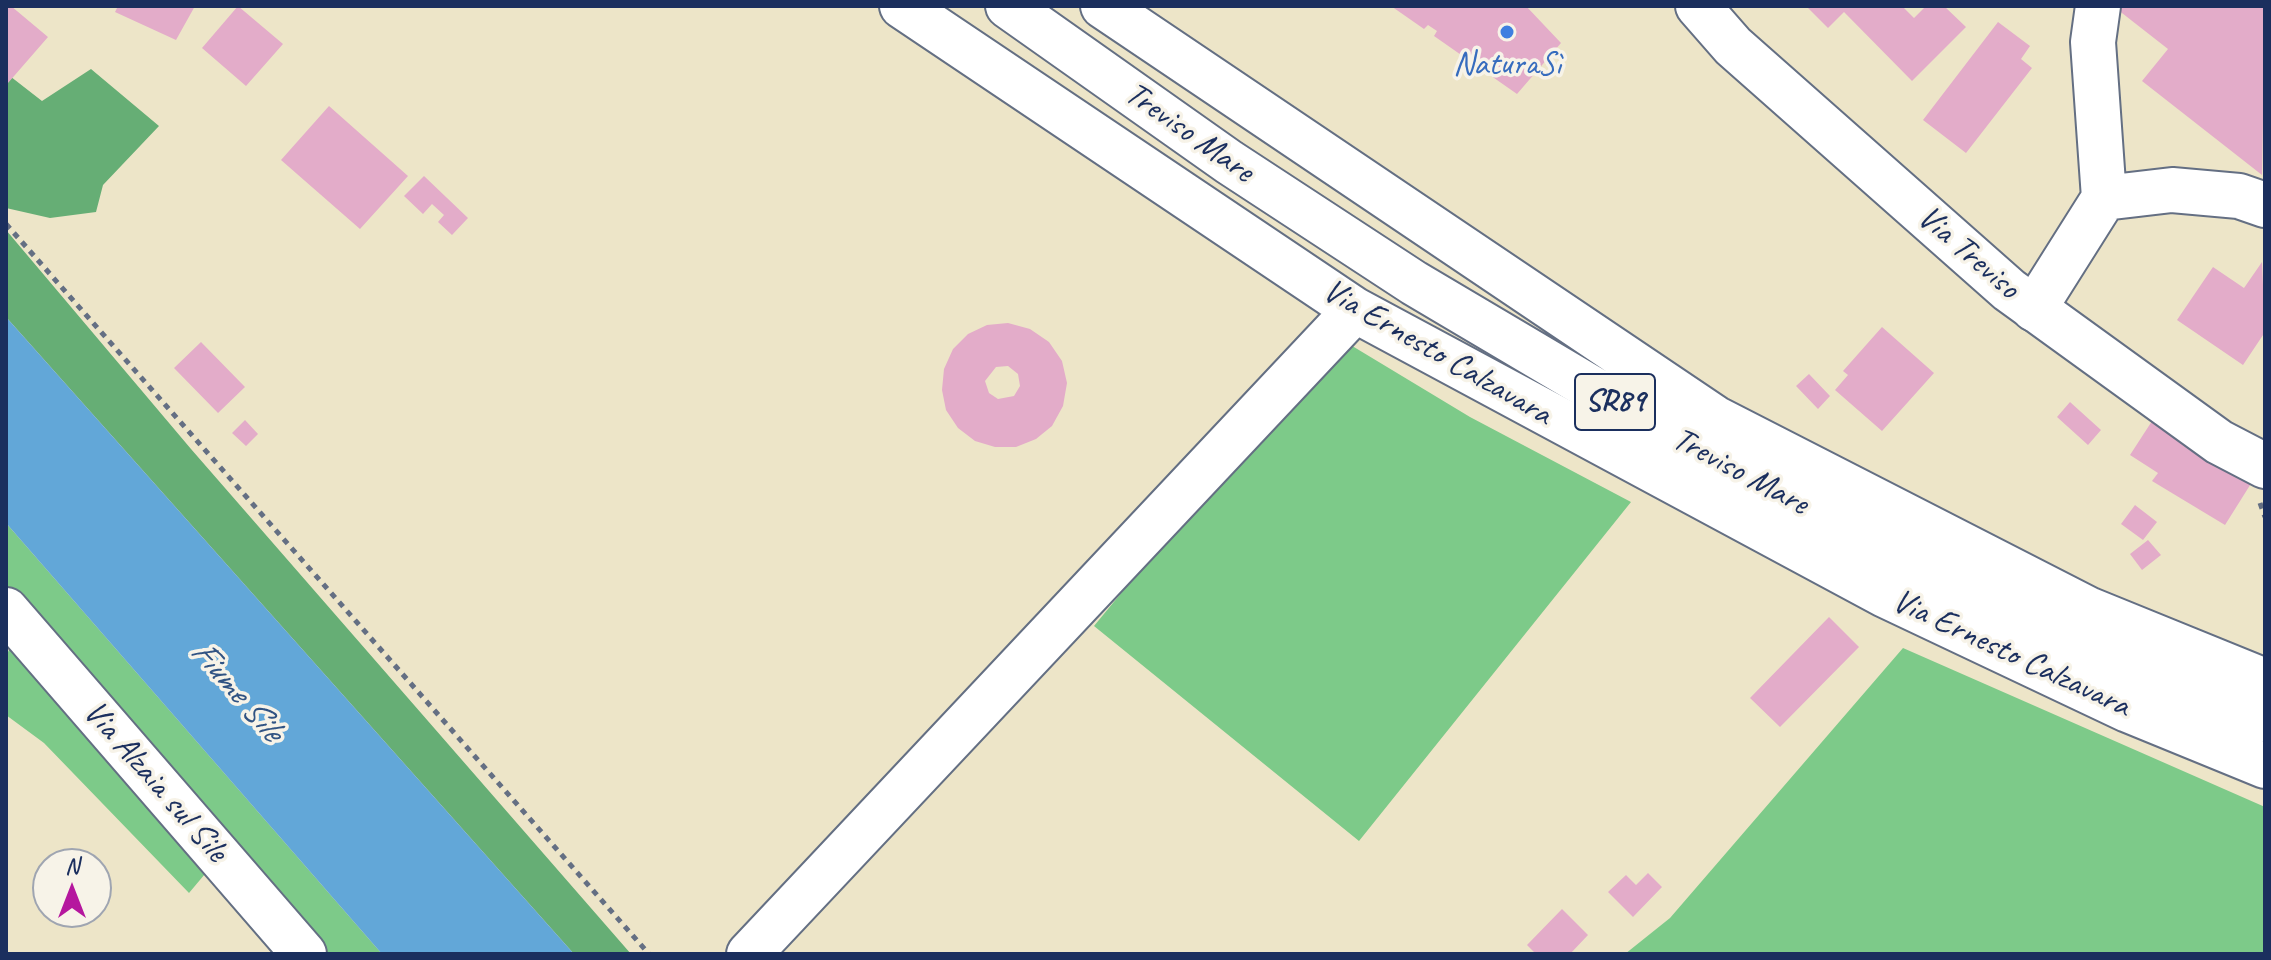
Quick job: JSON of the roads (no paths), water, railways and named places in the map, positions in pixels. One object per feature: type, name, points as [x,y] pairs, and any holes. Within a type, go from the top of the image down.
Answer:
[{"type":"main road","name":"Via Ernesto Calzavara","points":[[902,6],[1355,310],[1885,595],[2128,710],[2265,766]]},
{"type":"main road","name":"Treviso Mare","points":[[1008,6],[1229,162],[1414,283],[1684,443],[2063,642],[2265,720]]},
{"type":"main road","name":"Treviso Mare","points":[[1103,6],[1715,418],[2090,610],[2265,681]]},
{"type":"main road","name":"Via Treviso","points":[[1698,6],[1733,46],[2009,290],[2219,442],[2265,466]]},
{"type":"main road","points":[[2034,309],[2104,198],[2093,42],[2098,6]]},
{"type":"main road","points":[[2104,198],[2172,190],[2239,196],[2265,205]]},
{"type":"main road","points":[[749,954],[1355,310]]},
{"type":"main road","name":"Via Alzaia sul Sile","points":[[6,610],[304,954]]},
{"type":"water","name":"Fiume Sile","points":[[6,317],[574,954],[382,954],[6,523]]},
{"type":"place","name":"NaturaSì","points":[[1507,32]]}]
